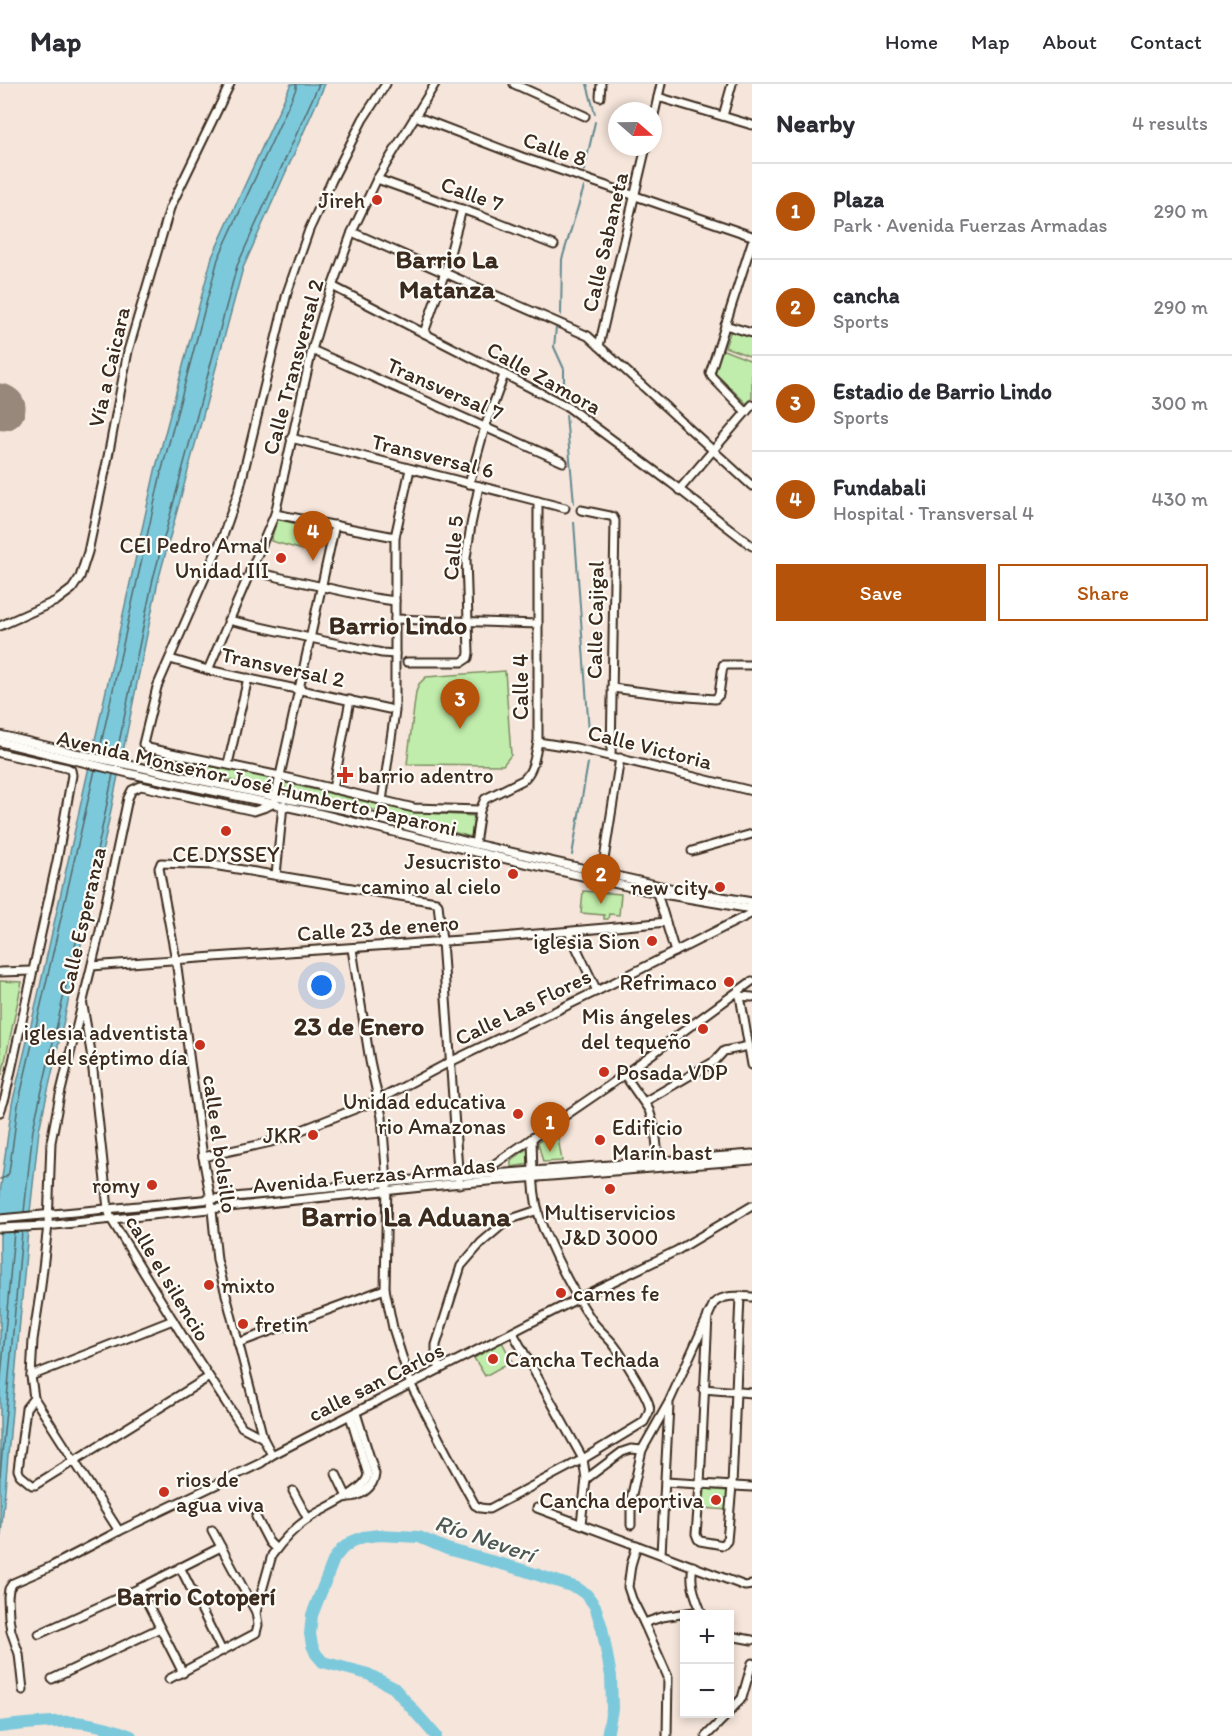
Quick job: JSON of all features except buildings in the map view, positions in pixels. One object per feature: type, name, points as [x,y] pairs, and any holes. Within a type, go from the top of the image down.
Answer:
[{"type":"street","name":"Vía a Caicara","points":[[0,626],[56,601],[72,589],[80,577],[88,552],[128,351],[170,208],[230,84]]},
{"type":"street","points":[[386,84],[363,119],[309,230],[287,292],[240,487],[223,536],[157,687],[143,744],[148,748],[228,764],[414,808],[480,810],[475,844]]},
{"type":"street","name":"Calle Transversal 2","points":[[208,670],[275,514],[312,350],[352,232],[377,179],[435,84]]},
{"type":"street","points":[[513,84],[585,116]]},
{"type":"street","points":[[600,97],[601,84]]},
{"type":"street","points":[[657,102],[662,84]]},
{"type":"street","points":[[723,116],[732,84]]},
{"type":"street","points":[[658,97],[752,125]]},
{"type":"street","name":"Calle 8","points":[[414,116],[522,157],[752,236]]},
{"type":"street","name":"Calle Sabaneta","points":[[599,346],[644,156]]},
{"type":"street","name":"Calle 7","points":[[377,179],[554,245]]},
{"type":"street","points":[[424,333],[445,272],[462,209]]},
{"type":"street","points":[[352,232],[588,336],[752,486]]},
{"type":"street","points":[[746,412],[710,373],[752,242]]},
{"type":"street","name":"Calle Zamora","points":[[332,286],[568,407],[752,546]]},
{"type":"street","points":[[725,324],[752,333]]},
{"type":"street","name":"Transversal 7","points":[[312,350],[563,462]]},
{"type":"street","points":[[469,484],[485,427],[504,375]]},
{"type":"street","points":[[679,490],[752,405]]},
{"type":"street","name":"Transversal 6","points":[[291,438],[565,508]]},
{"type":"street","points":[[382,801],[395,711],[395,537],[410,469]]},
{"type":"street","name":"Calle 5","points":[[406,662],[462,662],[468,658],[466,558],[478,486]]},
{"type":"street","name":"Calle 4","points":[[480,810],[485,799],[527,777],[531,771],[538,742],[538,501]]},
{"type":"street","name":"Calle Cajigal","points":[[582,510],[610,516],[615,521],[611,756]]},
{"type":"street","points":[[275,514],[395,537]]},
{"type":"street","points":[[274,800],[335,525]]},
{"type":"street","points":[[250,571],[395,601]]},
{"type":"street","points":[[395,619],[538,624]]},
{"type":"street","points":[[228,620],[395,654]]},
{"type":"street","name":"Transversal 2","points":[[170,659],[208,670],[388,709]]},
{"type":"street","points":[[612,688],[715,699],[719,695],[723,665],[752,665]]},
{"type":"street","points":[[228,764],[248,678]]},
{"type":"street","points":[[333,789],[350,700]]},
{"type":"street","name":"Avenida Monseñor José Humberto Paparoni","points":[[0,735],[87,760]]},
{"type":"street","name":"Avenida Monseñor José Humberto Paparoni","points":[[0,742],[274,800],[360,813],[475,844],[674,889],[752,902]]},
{"type":"street","name":"Calle Victoria","points":[[538,742],[620,758],[752,791]]},
{"type":"street","points":[[0,753],[67,768],[71,770],[72,776],[57,861],[0,1112]]},
{"type":"street","points":[[602,872],[620,758]]},
{"type":"street","name":"Calle Esperanza","points":[[31,1376],[47,1216],[51,1143],[128,798],[132,790],[141,786],[254,810],[260,810],[274,800]]},
{"type":"street","name":"Avenida Monseñor José Humberto Paparoni","points":[[274,800],[282,805],[657,893],[752,911]]},
{"type":"street","points":[[276,875],[282,805]]},
{"type":"street","points":[[692,851],[752,834]]},
{"type":"street","name":"calle el bolsillo","points":[[272,1455],[263,1438],[217,1260],[176,960],[159,868],[161,863],[213,865],[436,902],[442,941]]},
{"type":"street","points":[[657,893],[675,952]]},
{"type":"street","name":"Calle Las Flores","points":[[203,1157],[270,1142],[378,1100],[450,1062],[675,952],[752,911]]},
{"type":"street","name":"Calle 23 de enero","points":[[92,966],[352,949],[666,922]]},
{"type":"street","points":[[569,932],[597,991]]},
{"type":"street","points":[[442,941],[459,1180]]},
{"type":"street","points":[[352,949],[382,1117],[387,1182],[385,1289],[393,1328],[411,1385],[452,1465],[475,1505],[480,1508],[489,1509],[583,1459],[644,1422],[650,1406],[615,1346],[595,1325],[578,1299],[544,1231],[537,1210],[532,1138]]},
{"type":"street","points":[[0,972],[32,971]]},
{"type":"street","points":[[473,1183],[480,1174],[740,993],[752,981]]},
{"type":"street","points":[[740,993],[752,997]]},
{"type":"street","points":[[740,993],[752,1065]]},
{"type":"street","name":"calle el silencio","points":[[82,1004],[91,1052],[111,1219],[208,1377],[242,1427],[263,1438]]},
{"type":"street","points":[[644,1102],[715,1060],[724,1051],[749,1046]]},
{"type":"street","points":[[624,1074],[649,1110],[655,1130],[659,1164]]},
{"type":"street","name":"Avenida Fuerzas Armadas","points":[[0,1228],[111,1219],[387,1182],[459,1180],[473,1183],[752,1154]]},
{"type":"street","name":"Avenida Fuerzas Armadas","points":[[659,1164],[752,1160]]},
{"type":"street","name":"Avenida Fuerzas Armadas","points":[[0,1219],[108,1209],[386,1191],[459,1180],[480,1174],[533,1175]]},
{"type":"street","name":"calle san Carlos","points":[[22,1690],[20,1654],[11,1631],[9,1617],[8,1597],[13,1583],[261,1463],[272,1455],[440,1369],[676,1251],[752,1206]]},
{"type":"street","points":[[440,1369],[436,1358],[436,1345],[461,1266],[481,1243],[508,1220],[537,1210]]},
{"type":"street","points":[[238,1343],[385,1289]]},
{"type":"street","points":[[708,1316],[697,1537],[700,1540],[723,1545],[727,1541],[732,1486],[740,1296]]},
{"type":"street","points":[[631,1525],[631,1499],[642,1450],[669,1402],[714,1303],[722,1298],[752,1297]]},
{"type":"street","points":[[119,1531],[34,1398],[31,1376],[173,1320]]},
{"type":"street","points":[[513,1333],[583,1459],[586,1479],[581,1524]]},
{"type":"street","points":[[34,1398],[26,1408],[18,1470],[28,1483],[35,1485],[208,1377]]},
{"type":"street","points":[[704,1389],[752,1393]]},
{"type":"street","points":[[661,1554],[669,1402]]},
{"type":"street","points":[[256,1612],[272,1555],[286,1537],[308,1519],[347,1497],[354,1498],[370,1487],[374,1481],[375,1474],[353,1415]]},
{"type":"street","points":[[586,1479],[625,1450],[642,1450]]},
{"type":"street","points":[[336,1474],[347,1497]]},
{"type":"street","points":[[665,1482],[752,1487]]},
{"type":"street","points":[[293,1491],[308,1519]]},
{"type":"street","points":[[537,1508],[745,1586],[752,1585]]},
{"type":"street","points":[[256,1517],[269,1542],[276,1550]]},
{"type":"street","points":[[169,1679],[256,1633],[258,1629],[256,1612],[212,1530]]},
{"type":"street","points":[[637,1545],[628,1587],[668,1677],[666,1736]]},
{"type":"street","points":[[39,1634],[140,1588],[221,1547]]},
{"type":"street","points":[[693,1566],[692,1585],[700,1610]]},
{"type":"street","points":[[180,1567],[222,1651]]},
{"type":"street","points":[[140,1588],[183,1673]]},
{"type":"street","points":[[644,1623],[662,1617],[680,1615]]},
{"type":"street","points":[[52,1679],[160,1628]]},
{"type":"street","points":[[734,1637],[752,1640]]},
{"type":"street","points":[[734,1705],[742,1698],[752,1663]]},
{"type":"street","points":[[706,1736],[722,1718]]},
{"type":"green space","points":[[731,330],[752,338],[752,357],[725,347]]},
{"type":"green space","points":[[721,349],[752,361],[752,398],[747,404],[715,373]]},
{"type":"green space","points":[[277,519],[308,527],[303,550],[271,541]]},
{"type":"green space","points":[[505,671],[511,755],[503,765],[407,764],[416,692],[419,684],[426,677]]},
{"type":"green space","points":[[149,755],[272,778],[270,789],[146,761]]},
{"type":"green space","points":[[285,783],[411,812],[474,816],[471,837],[370,809],[284,792]]},
{"type":"green space","points":[[583,891],[621,894],[619,915],[609,914],[608,919],[604,919],[604,915],[581,913]]},
{"type":"green space","points":[[0,981],[22,982],[2,1075],[0,1047]]},
{"type":"green space","points":[[557,1132],[562,1161],[543,1162],[538,1142]]},
{"type":"green space","points":[[528,1148],[530,1164],[511,1167],[511,1161]]},
{"type":"green space","name":"Cancha Techada","points":[[502,1342],[512,1361],[485,1376],[474,1358]]},
{"type":"green space","name":"Cancha deportiva","points":[[705,1489],[728,1491],[727,1510],[703,1508]]},
{"type":"water","points":[[291,84],[325,84],[243,268],[158,581],[105,839],[39,1130],[0,1546],[0,1193],[12,1104],[155,471],[212,257]]},
{"type":"waterway","points":[[587,84],[595,114]]},
{"type":"waterway","points":[[584,171],[595,122]]},
{"type":"waterway","points":[[561,315],[562,259],[584,187]]},
{"type":"waterway","points":[[556,327],[554,347],[564,369],[564,392]]},
{"type":"waterway","points":[[566,415],[574,503]]},
{"type":"waterway","points":[[574,522],[589,732]]},
{"type":"waterway","points":[[572,855],[588,763]]},
{"type":"waterway","name":"Río Neverí","points":[[436,1736],[394,1688],[368,1674],[323,1662],[312,1645],[310,1634],[312,1615],[334,1559],[351,1542],[363,1537],[379,1535],[419,1537],[447,1549],[577,1588],[587,1595],[595,1606],[602,1628],[611,1676],[612,1709],[607,1736]]},
{"type":"waterway","name":"Río Neverí","points":[[0,1727],[74,1722],[96,1725],[131,1736]]},
{"type":"place","name":"Jireh","points":[[377,200]]},
{"type":"place","name":"CEI Pedro Arnal Unidad III","points":[[281,558]]},
{"type":"place","name":"Fundabali","points":[[313,561]]},
{"type":"place","name":"Estadio de Barrio Lindo","points":[[460,729]]},
{"type":"place","name":"barrio adentro","points":[[345,775]]},
{"type":"place","name":"CE DYSSEY","points":[[226,831]]},
{"type":"place","name":"Jesucristo camino al cielo","points":[[513,874]]},
{"type":"place","name":"new city","points":[[720,887]]},
{"type":"place","name":"cancha","points":[[601,904]]},
{"type":"place","name":"iglesia Sion","points":[[652,941]]},
{"type":"place","name":"Refrimaco","points":[[729,982]]},
{"type":"place","name":"Mis ángeles del tequeño","points":[[703,1029]]},
{"type":"place","name":"iglesia adventista del séptimo día","points":[[200,1045]]},
{"type":"place","name":"Posada VDP","points":[[604,1072]]},
{"type":"place","name":"Unidad educativa rio Amazonas","points":[[518,1114]]},
{"type":"place","name":"JKR","points":[[313,1135]]},
{"type":"place","name":"Edificio Marín bast","points":[[600,1140]]},
{"type":"place","name":"Plaza","points":[[550,1152]]},
{"type":"place","name":"romy","points":[[152,1185]]},
{"type":"place","name":"Multiservicios J&D 3000","points":[[610,1189]]},
{"type":"place","name":"mixto","points":[[209,1285]]},
{"type":"place","name":"carnes fe","points":[[561,1293]]},
{"type":"place","name":"fretin","points":[[243,1324]]},
{"type":"place","name":"Cancha Techada","points":[[493,1359]]},
{"type":"place","name":"rios de agua viva","points":[[164,1492]]},
{"type":"place","name":"Cancha deportiva","points":[[716,1500]]},
{"type":"district","name":"Barrio La Matanza","points":[[447,274]]},
{"type":"district","name":"Barrio Lindo","points":[[398,625]]},
{"type":"district","name":"23 de Enero","points":[[359,1026]]},
{"type":"district","name":"Barrio La Aduana","points":[[406,1216]]},
{"type":"district","name":"Barrio Cotoperí","points":[[196,1596]]}]
